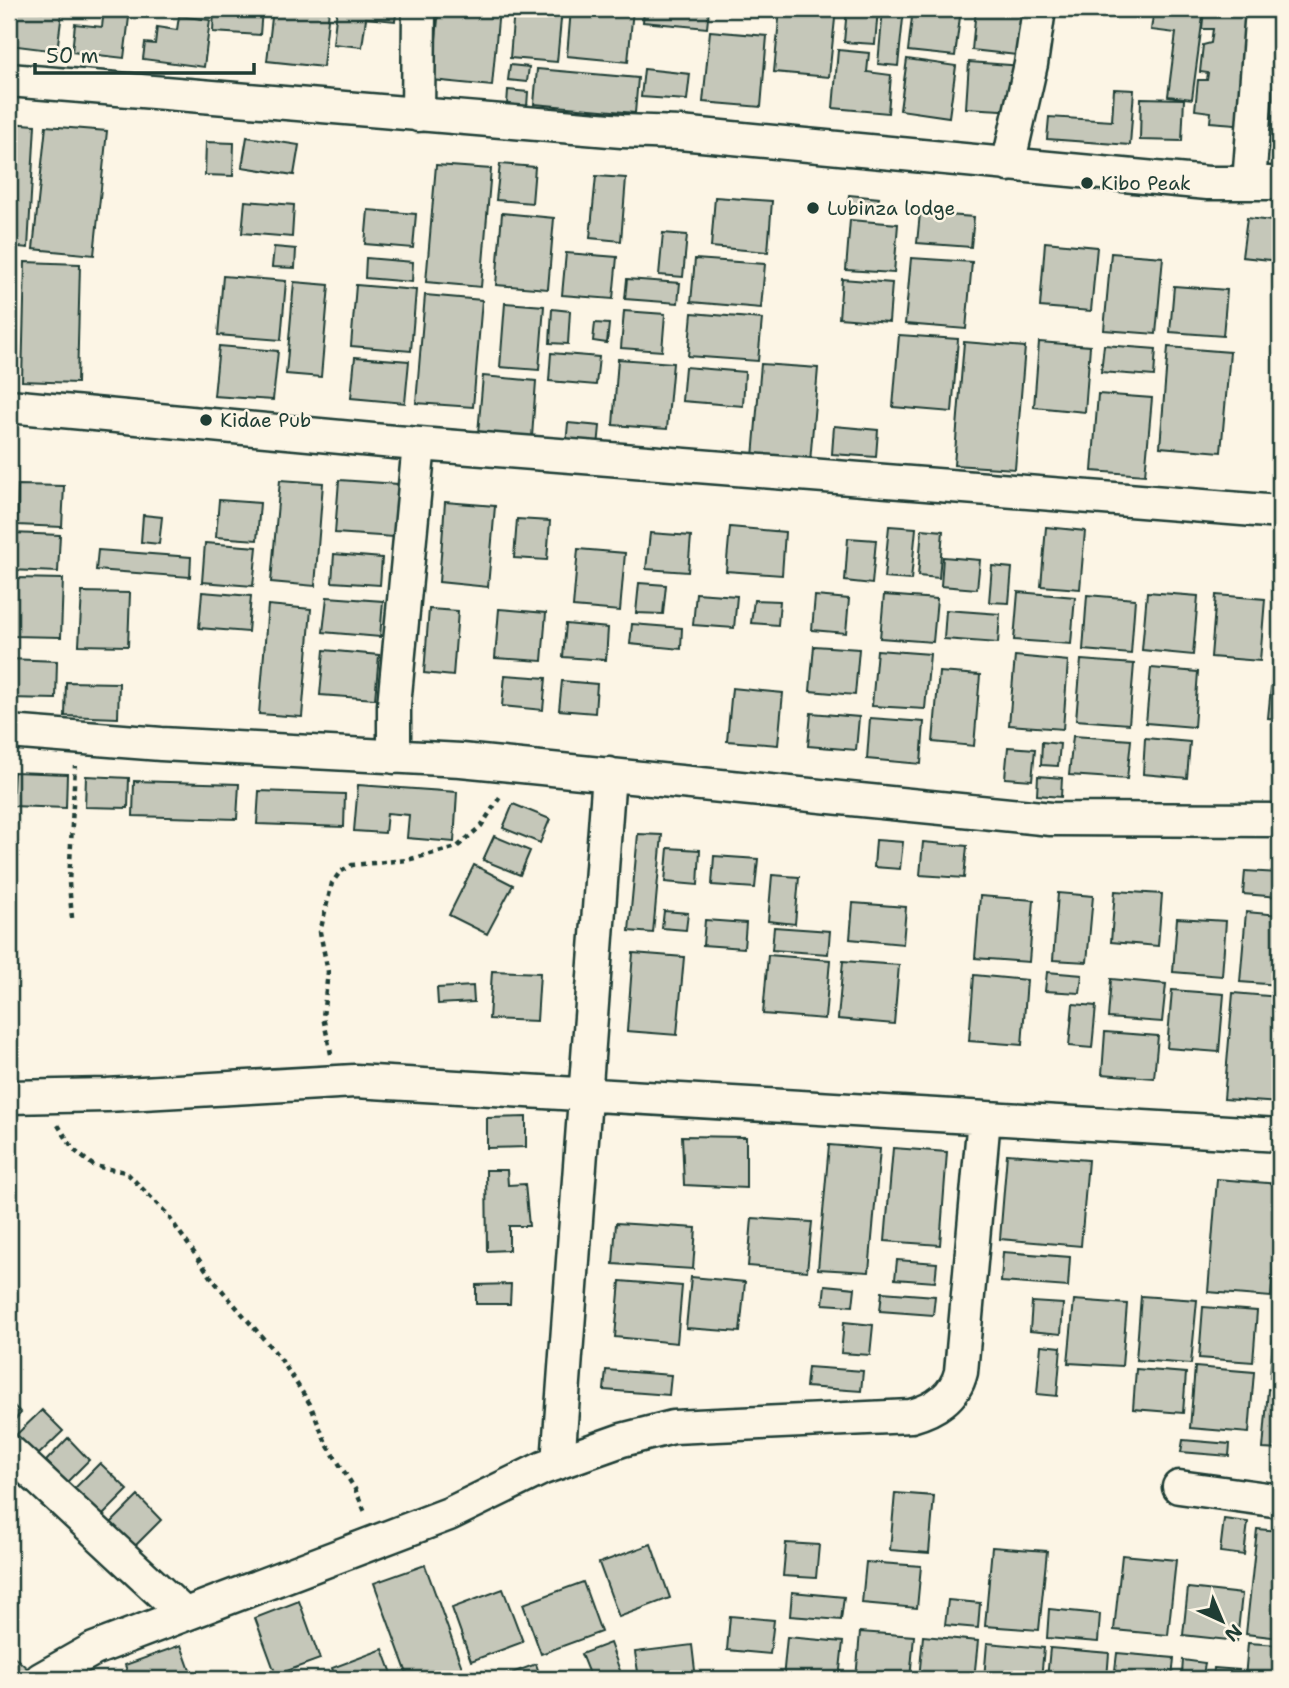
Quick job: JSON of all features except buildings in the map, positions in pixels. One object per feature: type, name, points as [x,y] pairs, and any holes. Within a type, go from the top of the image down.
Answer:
[{"type":"street","points":[[418,115],[419,9]]},
{"type":"street","points":[[1008,165],[1031,64],[1039,9]]},
{"type":"street","points":[[1249,183],[1261,23]]},
{"type":"street","points":[[9,80],[418,115],[680,133],[1008,165],[1280,183]]},
{"type":"street","points":[[9,406],[419,444],[1280,512]]},
{"type":"street","points":[[394,757],[394,705],[419,444]]},
{"type":"street","points":[[9,732],[519,765],[1051,819],[1280,820]]},
{"type":"street","points":[[558,1463],[609,774]]},
{"type":"street","points":[[18,1098],[339,1082],[587,1092],[1280,1135]]},
{"type":"street","points":[[41,1679],[94,1649],[449,1514],[558,1463],[622,1440],[673,1427],[911,1416],[945,1400],[955,1389],[961,1372],[984,1118]]},
{"type":"street","points":[[9,1451],[183,1613]]},
{"type":"street","points":[[1179,1487],[1280,1501]]},
{"type":"path","points":[[72,918],[69,883],[76,737]]},
{"type":"path","points":[[339,1082],[323,1017],[328,972],[320,932],[331,883],[340,872],[352,865],[407,860],[457,847],[481,826],[519,765]]},
{"type":"path","points":[[18,1098],[58,1124],[85,1159],[94,1166],[126,1172],[166,1213],[214,1281],[280,1358],[310,1404],[330,1450],[355,1489],[378,1540]]},
{"type":"place","name":"Kibo Peak","points":[[1087,183]]},
{"type":"place","name":"Lubinza lodge","points":[[813,208]]},
{"type":"place","name":"Kidae Pub","points":[[206,420]]}]
